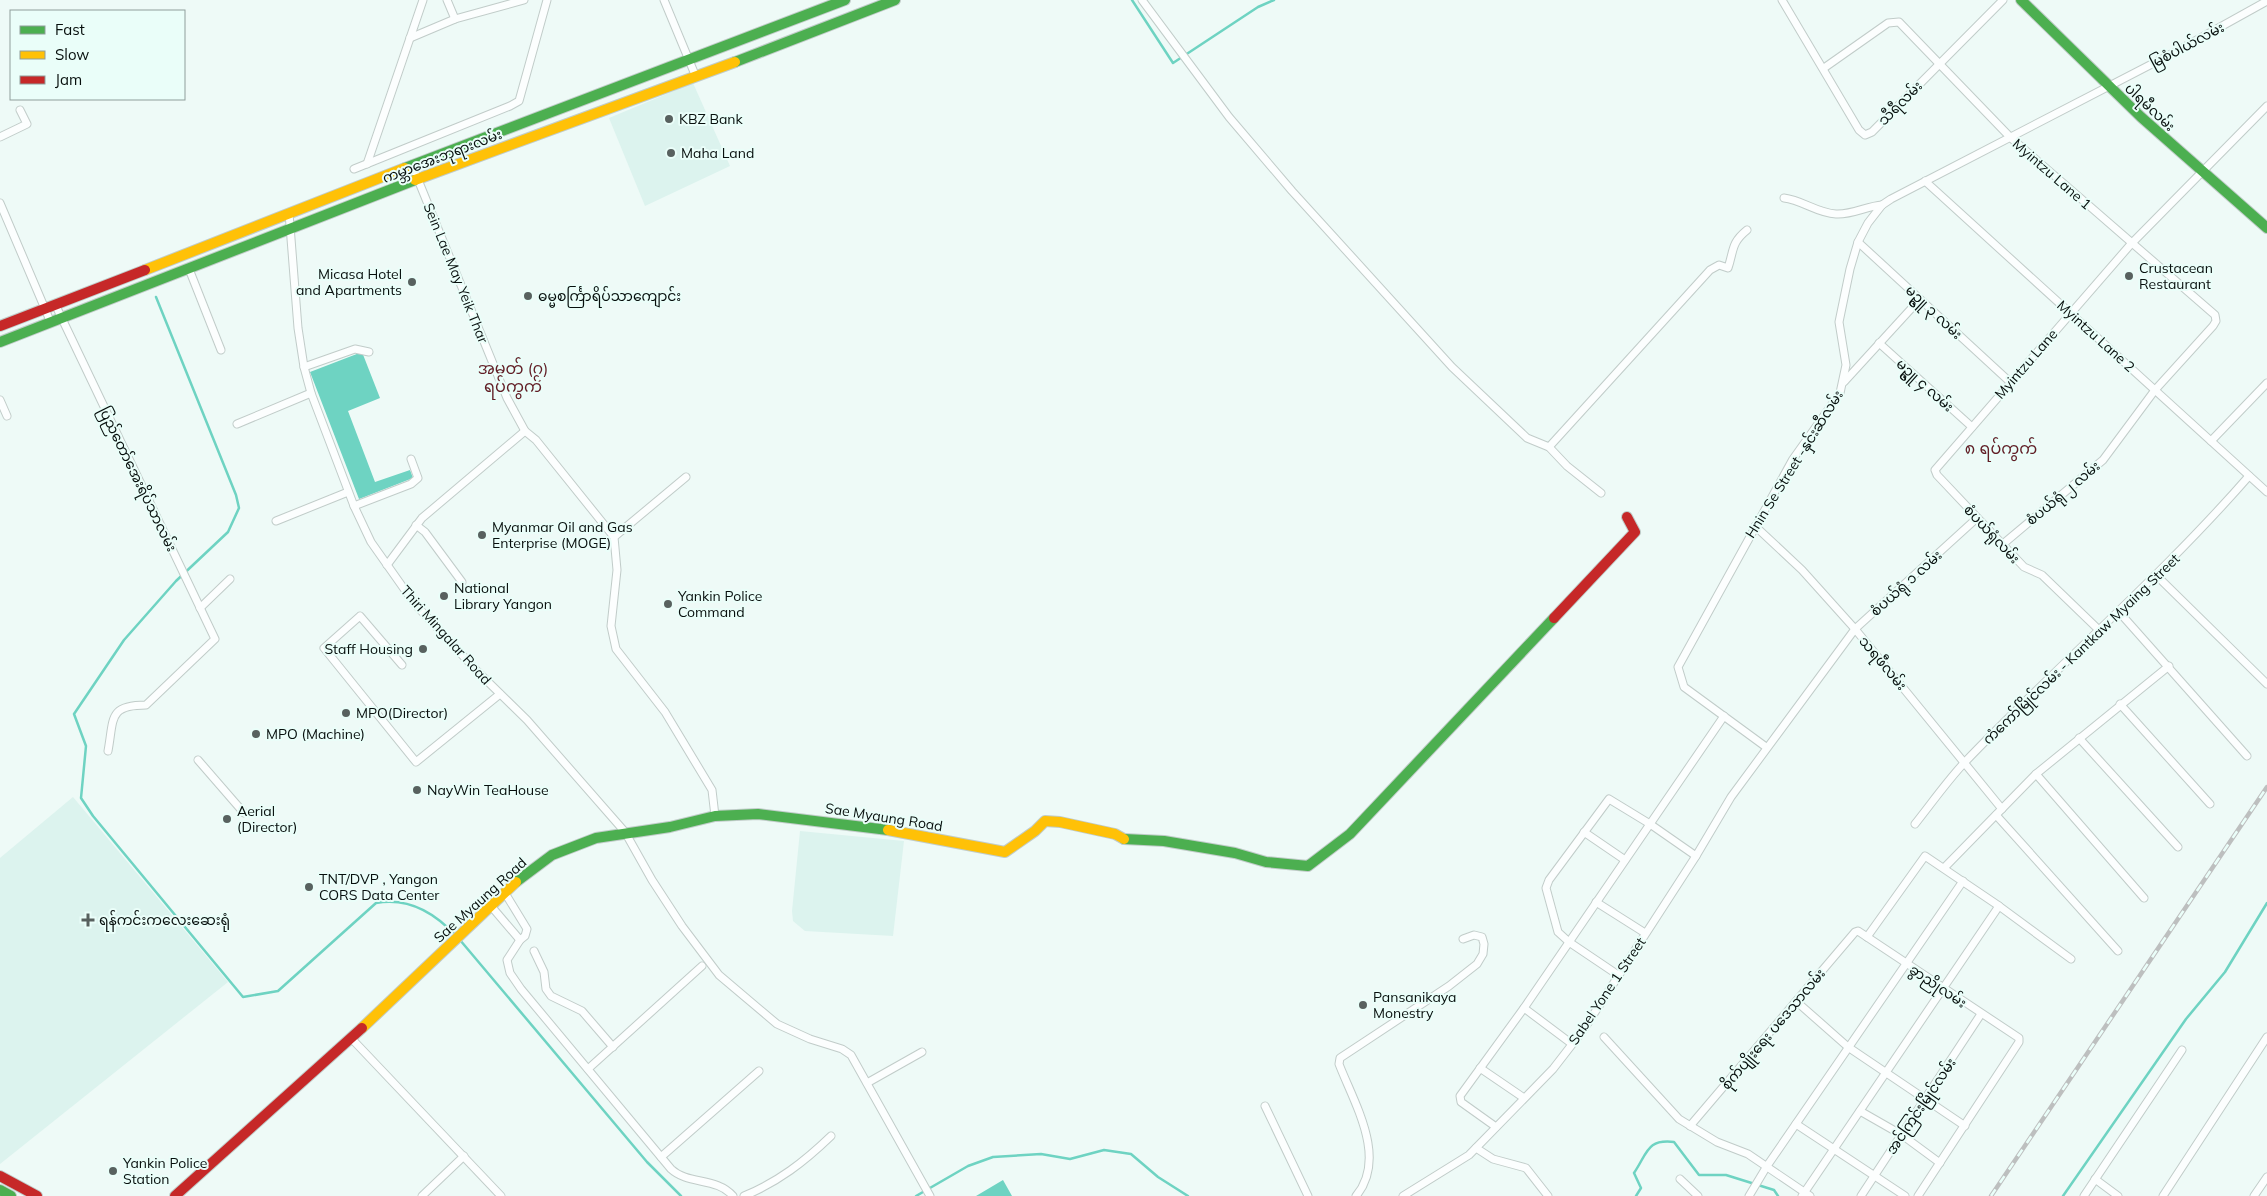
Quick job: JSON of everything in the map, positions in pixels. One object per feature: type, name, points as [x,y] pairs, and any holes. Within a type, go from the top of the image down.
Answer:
[{"type":"main road","name":"ကမ္ဘာအေးဘုရားလမ်း","points":[[0,326],[412,165],[845,0]]},
{"type":"main road","name":"ကမ္ဘာအေးဘုရားလမ်း","points":[[0,342],[418,179],[696,77],[894,0]]},
{"type":"main road","name":"ပါရမီလမ်း","points":[[2021,0],[2107,87],[2202,174],[2267,228]]},
{"type":"main road","name":"Sae Myaung Road","points":[[175,1196],[351,1038],[504,893],[552,855],[596,838],[625,832],[670,827],[715,816],[758,814],[897,831],[1005,852],[1036,831],[1045,821],[1060,822],[1115,834],[1122,839],[1164,841],[1235,853],[1266,862],[1308,866],[1320,860],[1350,834],[1635,532],[1635,528],[1627,517]]},
{"type":"main road","points":[[0,1176],[37,1196]]},
{"type":"main road","points":[[0,1190],[11,1196]]},
{"type":"street","points":[[367,164],[424,0]]},
{"type":"street","points":[[447,0],[455,19]]},
{"type":"street","points":[[410,38],[455,19],[524,0]]},
{"type":"street","points":[[354,169],[519,101],[547,0]]},
{"type":"street","points":[[664,0],[696,77]]},
{"type":"street","points":[[1142,0],[1229,117],[1292,191],[1452,367],[1527,438],[1549,448],[1567,466],[1601,493]]},
{"type":"street","name":"သီရီလမ်း","points":[[1782,0],[1859,130],[1865,135],[1872,132],[2003,0]]},
{"type":"street","name":"မြစံပါယ်လမ်း","points":[[2107,87],[2267,2]]},
{"type":"street","name":"Myintzu Lane 1","points":[[1824,68],[1894,21],[1899,22],[1938,65],[2010,137],[2215,315],[2216,321]]},
{"type":"street","name":"Hnin Se Street -နှင်းဆီလမ်း","points":[[1766,747],[1684,686],[1678,667],[1793,459],[1835,401],[1844,382],[1846,364],[1838,322],[1858,242],[1868,223],[1882,205],[2107,87]]},
{"type":"street","name":"Myintzu Lane","points":[[1935,470],[2070,312],[2132,244],[2267,106]]},
{"type":"street","points":[[0,136],[26,124],[20,110]]},
{"type":"street","name":"Sein Lae May Yeik Thar","points":[[412,165],[508,398],[525,431],[536,440],[614,537]]},
{"type":"street","name":"Myintzu Lane 2","points":[[1925,181],[2267,492]]},
{"type":"street","points":[[1784,198],[1793,199],[1815,209],[1839,214],[1882,205]]},
{"type":"street","points":[[0,203],[50,322]]},
{"type":"street","name":"Thiri Mingalar Road","points":[[289,213],[292,229],[298,328],[304,367],[311,393],[348,492],[371,542],[414,603],[527,720],[625,832],[662,895],[719,974],[777,1024],[810,1039],[842,1049],[851,1055],[930,1196]]},
{"type":"street","points":[[1549,448],[1710,270],[1719,265],[1728,268],[1732,246],[1737,238],[1747,230]]},
{"type":"street","name":"မဥ္ဇူ ၃ လမ်း","points":[[1858,242],[2010,382]]},
{"type":"street","points":[[188,269],[221,350]]},
{"type":"street","points":[[1844,382],[1920,299]]},
{"type":"street","name":"ပြည်တော်အေးရိပ်သာလမ်း","points":[[55,304],[215,639],[146,705],[128,705],[119,709],[114,719],[108,751]]},
{"type":"street","name":"စံပယ်ရုံ ၂ လမ်း","points":[[2003,544],[2104,460],[2155,390],[2216,321]]},
{"type":"street","name":"မဥ္ဇူ ၄ လမ်း","points":[[1879,343],[1972,427]]},
{"type":"street","points":[[304,367],[355,349],[369,352]]},
{"type":"street","points":[[2211,441],[2267,383]]},
{"type":"street","points":[[237,424],[311,393]]},
{"type":"street","points":[[0,400],[7,416]]},
{"type":"street","points":[[387,565],[416,525],[525,431]]},
{"type":"street","points":[[354,506],[412,484],[418,478],[411,459]]},
{"type":"street","name":"စံပယ်ရုံလမ်း","points":[[1935,470],[1937,475],[2024,567],[2042,575],[2100,631]]},
{"type":"street","name":"ကံကော်မြိုင်လမ်း - Kantkaw Myaing Street","points":[[1914,824],[1964,764],[2157,576],[2207,524],[2249,476]]},
{"type":"street","points":[[686,477],[614,537],[617,570],[612,626],[616,649],[664,712],[712,790],[715,816]]},
{"type":"street","points":[[276,521],[348,492]]},
{"type":"street","name":"စံပယ်ရုံ ၁ လမ်း","points":[[1766,747],[1855,629],[1977,518]]},
{"type":"street","points":[[416,525],[425,532],[462,582]]},
{"type":"street","name":"သရဖီလမ်း","points":[[1755,526],[1802,570],[1855,629],[2002,809]]},
{"type":"street","points":[[2157,576],[2267,684]]},
{"type":"street","points":[[200,608],[230,579]]},
{"type":"street","points":[[2120,613],[2247,756]]},
{"type":"street","points":[[402,665],[360,616],[324,648],[416,762],[500,694]]},
{"type":"street","points":[[1944,868],[2036,774],[2169,666]]},
{"type":"street","points":[[2120,704],[2210,804]]},
{"type":"street","points":[[1496,1127],[1459,1100],[1724,716]]},
{"type":"street","points":[[2079,738],[2178,847]]},
{"type":"street","name":"Sabel Yone 1 Street","points":[[1403,1196],[1469,1156],[1553,1069],[1572,1044],[1646,933],[1696,856],[1731,797],[1766,747]]},
{"type":"street","points":[[198,760],[244,813]]},
{"type":"street","points":[[2036,774],[2144,898]]},
{"type":"street","points":[[1618,975],[1569,942],[1556,928],[1546,888],[1549,880],[1609,799],[1650,824],[1696,856]]},
{"type":"street","points":[[1996,815],[2118,951]]},
{"type":"street","points":[[1584,832],[1625,860]]},
{"type":"street","points":[[1867,937],[1922,858],[1927,856],[2071,959]]},
{"type":"street","points":[[1749,1196],[1767,1166],[1963,881]]},
{"type":"street","points":[[504,893],[527,929],[525,936],[520,940],[507,960],[510,973],[676,1174],[712,1183],[727,1190],[733,1196]]},
{"type":"street","points":[[1596,902],[1646,933]]},
{"type":"street","points":[[491,906],[520,940]]},
{"type":"street","points":[[1604,1037],[1679,1119],[1717,1142],[1748,1154],[1806,1195],[1834,1149],[1999,906]]},
{"type":"street","name":"ခွာညိုလမ်း","points":[[1854,932],[1858,931],[2016,1036],[2019,1042],[1965,1126]]},
{"type":"street","name":"စိုက်ပျိုးရေး ပဒေသာလမ်း","points":[[1690,1126],[1797,1002],[1854,932]]},
{"type":"street","points":[[1356,1196],[1363,1188],[1370,1166],[1370,1158],[1362,1118],[1339,1064],[1340,1058],[1449,986],[1477,964],[1484,954],[1482,937],[1474,935],[1463,939]]},
{"type":"street","points":[[534,951],[544,972],[546,989],[551,996],[582,1011],[612,1047]]},
{"type":"street","points":[[588,1069],[702,966]]},
{"type":"street","points":[[1797,1002],[1848,1047],[1965,1126],[1918,1196]]},
{"type":"street","points":[[1524,1008],[1572,1044]]},
{"type":"street","name":"အင်ကြင်းမြိုင်လမ်း","points":[[1861,1196],[1981,1014]]},
{"type":"street","points":[[2163,1196],[2267,1037]]},
{"type":"street","points":[[351,1038],[501,1196]]},
{"type":"street","points":[[2084,1196],[2182,1050]]},
{"type":"street","points":[[867,1083],[922,1052]]},
{"type":"street","points":[[1480,1068],[1524,1098]]},
{"type":"street","points":[[661,1157],[759,1071]]},
{"type":"street","points":[[1265,1106],[1308,1196]]},
{"type":"street","points":[[1860,1111],[1902,1135],[1940,1163]]},
{"type":"street","points":[[1796,1124],[1905,1196]]},
{"type":"street","points":[[744,1196],[779,1180],[805,1161],[831,1136]]},
{"type":"street","points":[[1476,1148],[1500,1161],[1526,1168],[1548,1196]]},
{"type":"street","points":[[422,1196],[464,1156]]},
{"type":"street","points":[[2254,1196],[2267,1177]]},
{"type":"street","points":[[1680,1179],[1698,1196]]},
{"type":"street","points":[[2095,1179],[2118,1196]]},
{"type":"shaded area","points":[[693,83],[730,166],[645,206],[609,118]]},
{"type":"shaded area","points":[[362,352],[380,398],[348,411],[375,482],[410,470],[413,478],[359,499],[310,372]]},
{"type":"shaded area","name":"ရန်ကင်းကလေးဆေးရုံ","points":[[73,797],[228,982],[0,1164],[0,858]]},
{"type":"shaded area","points":[[800,831],[904,841],[893,936],[805,931],[793,921],[792,911]]},
{"type":"shaded area","points":[[1003,1180],[1012,1196],[976,1196]]},
{"type":"waterway","points":[[1132,0],[1173,63],[1258,7],[1274,0]]},
{"type":"waterway","points":[[156,297],[236,495],[239,508],[228,532],[176,581],[124,640],[74,714],[86,746],[81,798],[93,816],[243,997],[278,991],[376,903],[399,902],[420,909],[439,920],[456,936]]},
{"type":"waterway","points":[[2063,1196],[2186,1019],[2225,972],[2267,903]]},
{"type":"waterway","points":[[460,940],[647,1162],[681,1196]]},
{"type":"waterway","points":[[1636,1196],[1641,1188],[1634,1173],[1649,1149],[1653,1145],[1665,1142],[1674,1142],[1699,1175],[1726,1175],[1774,1190],[1778,1196]]},
{"type":"waterway","points":[[916,1196],[968,1166],[993,1157],[1041,1154],[1070,1159],[1104,1150],[1131,1154],[1158,1177],[1188,1196]]},
{"type":"railway","points":[[1991,1196],[2267,787]]},
{"type":"traffic: fast","points":[[405,168],[845,0]]},
{"type":"traffic: fast","points":[[735,62],[895,0]]},
{"type":"traffic: fast","points":[[2021,0],[2141,117],[2267,228]]},
{"type":"traffic: fast","points":[[0,342],[415,180]]},
{"type":"traffic: fast","points":[[1124,839],[1164,841],[1235,853],[1266,862],[1308,866],[1350,834],[1554,618]]},
{"type":"traffic: fast","points":[[516,882],[552,855],[596,838],[670,827],[715,816],[758,814],[888,830]]},
{"type":"traffic: fast","points":[[0,1190],[11,1196]]},
{"type":"traffic: slow","points":[[415,180],[735,62]]},
{"type":"traffic: slow","points":[[145,270],[405,168]]},
{"type":"traffic: slow","points":[[888,830],[1005,852],[1035,831],[1045,821],[1060,822],[1115,834],[1124,839]]},
{"type":"traffic: slow","points":[[362,1028],[516,882]]},
{"type":"traffic: jam","points":[[0,326],[145,270]]},
{"type":"traffic: jam","points":[[1554,618],[1635,532],[1627,517]]},
{"type":"traffic: jam","points":[[175,1196],[362,1028]]},
{"type":"traffic: jam","points":[[0,1176],[37,1196]]},
{"type":"place","name":"KBZ Bank","points":[[669,119]]},
{"type":"place","name":"Maha Land","points":[[671,153]]},
{"type":"place","name":"Crustacean Restaurant","points":[[2129,276]]},
{"type":"place","name":"Micasa Hotel and Apartments","points":[[412,282]]},
{"type":"place","name":"ဓမ္မစင်္ကြာရိပ်သာကျောင်း","points":[[528,296]]},
{"type":"place","name":"Myanmar Oil and Gas Enterprise (MOGE)","points":[[482,535]]},
{"type":"place","name":"National Library Yangon","points":[[444,596]]},
{"type":"place","name":"Yankin Police Command","points":[[668,604]]},
{"type":"place","name":"Staff Housing","points":[[423,649]]},
{"type":"place","name":"MPO(Director)","points":[[346,713]]},
{"type":"place","name":"MPO (Machine)","points":[[256,734]]},
{"type":"place","name":"NayWin TeaHouse","points":[[417,790]]},
{"type":"place","name":"Aerial (Director)","points":[[227,819]]},
{"type":"place","name":"TNT/DVP , Yangon CORS Data Center","points":[[309,887]]},
{"type":"place","name":"ရန်ကင်းကလေးဆေးရုံ","points":[[88,920]]},
{"type":"place","name":"Pansanikaya Monestry","points":[[1363,1005]]},
{"type":"place","name":"Yankin Police Station","points":[[113,1171]]},
{"type":"district","name":"အမှတ် (၇) ရပ်ကွက်","points":[[513,377]]},
{"type":"district","name":"၈ ရပ်ကွက်","points":[[2001,448]]}]
